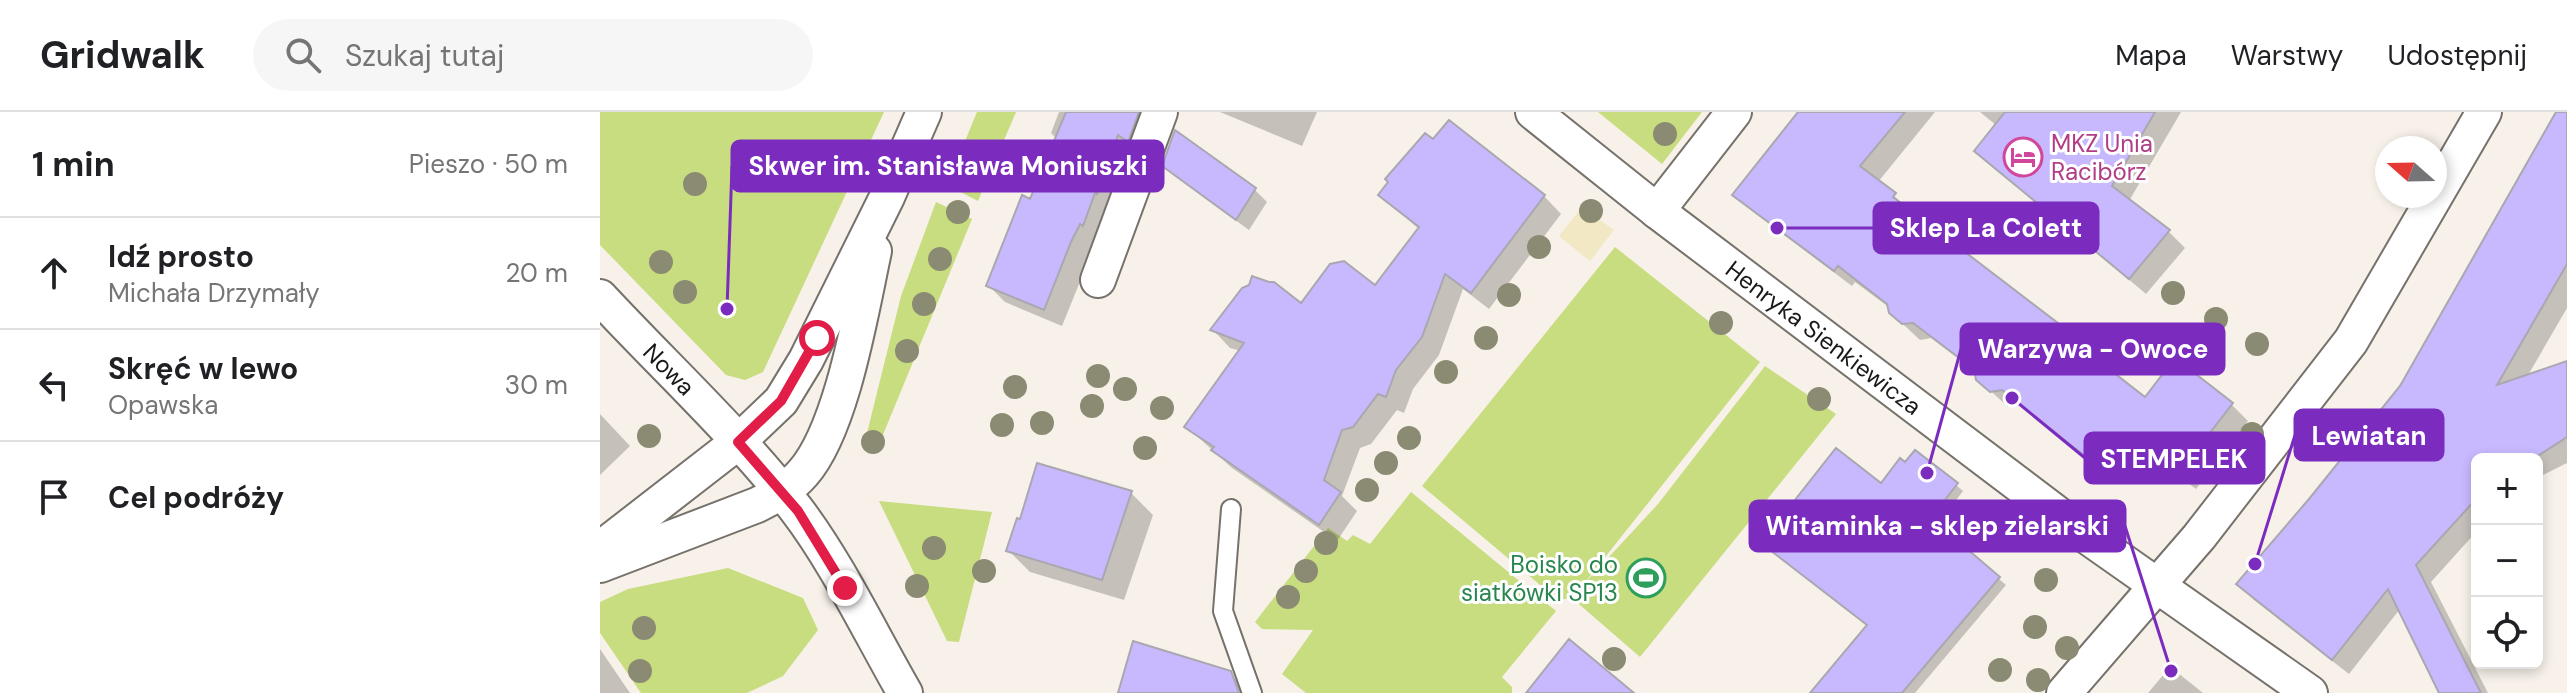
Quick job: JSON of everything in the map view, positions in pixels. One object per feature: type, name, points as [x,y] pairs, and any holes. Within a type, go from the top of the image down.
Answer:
[{"type":"street","points":[[600,549],[738,442],[770,413],[791,388],[887,197],[924,112]]},
{"type":"street","points":[[1098,280],[1160,112]]},
{"type":"street","name":"Henryka Sienkiewicza","points":[[1533,112],[1657,211],[2101,548],[2310,693]]},
{"type":"street","points":[[1657,211],[1734,112]]},
{"type":"street","points":[[2064,693],[2158,586],[2351,341],[2484,112]]},
{"type":"street","points":[[600,565],[734,515],[782,492],[812,462],[836,408],[849,363],[887,197]]},
{"type":"street","name":"Nowa","points":[[600,297],[738,442],[798,511],[905,693]]},
{"type":"lane","points":[[1231,509],[1223,611],[1252,693]]},
{"type":"green space","points":[[600,112],[884,112],[763,372],[745,380],[726,375],[600,245]]},
{"type":"green space","points":[[977,112],[1016,112],[978,201],[947,185]]},
{"type":"green space","points":[[1598,112],[1702,112],[1662,164]]},
{"type":"green space","points":[[936,202],[972,219],[875,454],[864,445],[901,296]]},
{"type":"green space","points":[[1615,247],[1760,362],[1583,585],[1658,504],[1765,366],[1836,414],[1640,657],[1572,598],[1558,600],[1422,486]]},
{"type":"green space","points":[[1411,492],[1556,611],[1502,677],[1512,687],[1512,693],[1306,693],[1282,674],[1313,630],[1262,629],[1255,622],[1328,528],[1347,541],[1353,535],[1370,544]]},
{"type":"green space","points":[[879,501],[992,512],[959,642],[947,641]]},
{"type":"green space","points":[[728,568],[803,598],[818,630],[783,676],[747,693],[641,693],[600,633],[600,602],[628,589]]},
{"type":"sand","points":[[1582,207],[1614,230],[1590,261],[1559,236]]},
{"type":"building","points":[[1066,112],[1139,112],[1128,142],[1118,135],[1097,194],[1083,226],[1080,224],[1071,242],[1044,310],[986,286],[1022,195],[1030,199]]},
{"type":"building","points":[[1798,112],[1905,112],[1860,166],[1896,193],[1893,197],[2075,336],[2072,340],[2145,397],[2175,358],[2233,403],[2178,474],[2155,456],[2151,462],[2121,439],[2101,465],[2081,453],[2002,390],[1990,392],[1976,380],[1974,369],[1913,323],[1902,324],[1889,313],[1887,304],[1838,266],[1834,271],[1732,195]]},
{"type":"building","points":[[2005,112],[2155,112],[2112,186],[2170,230],[2129,279],[1974,151]]},
{"type":"building","points":[[2556,112],[2567,112],[2567,264],[2497,385],[2567,361],[2567,437],[2542,453],[2471,453],[2471,505],[2416,565],[2481,693],[2439,693],[2388,589],[2332,660],[2236,584],[2400,386]]},
{"type":"building","points":[[1449,120],[1545,195],[1471,293],[1445,274],[1422,337],[1396,370],[1386,397],[1378,394],[1353,427],[1342,430],[1324,480],[1341,492],[1319,525],[1211,450],[1214,447],[1184,427],[1244,343],[1210,330],[1242,288],[1249,285],[1252,276],[1274,282],[1301,303],[1330,264],[1344,261],[1375,285],[1419,227],[1378,195],[1388,182],[1385,179],[1425,133],[1433,139]]},
{"type":"building","points":[[1175,130],[1256,188],[1236,220],[1162,166]]},
{"type":"building","points":[[1836,448],[1881,483],[1900,458],[1905,462],[1915,450],[1958,483],[1931,518],[2000,577],[1902,693],[1810,693],[1867,625],[1761,543]]},
{"type":"building","points":[[1037,463],[1132,491],[1102,580],[1006,551],[1017,518],[1020,519]]},
{"type":"building","points":[[1569,639],[1634,693],[1526,693]]},
{"type":"building","points":[[1133,641],[1231,671],[1239,693],[1118,693]]},
{"type":"place","name":"MKZ Unia Racibórz","points":[[2023,157]]},
{"type":"place","name":"Sklep La Colett","points":[[1777,228]]},
{"type":"place","name":"Skwer im. Stanisława Moniuszki","points":[[727,309]]},
{"type":"place","name":"STEMPELEK","points":[[2012,398]]},
{"type":"place","name":"Warzywa - Owoce","points":[[1927,473]]},
{"type":"place","name":"Lewiatan","points":[[2255,564]]},
{"type":"place","name":"Boisko do siatkówki SP13","points":[[1646,578]]},
{"type":"place","name":"Witaminka - sklep zielarski","points":[[2171,671]]},
{"type":"route","points":[[817,338],[791,388],[770,413],[738,442],[798,511],[845,588]]}]
